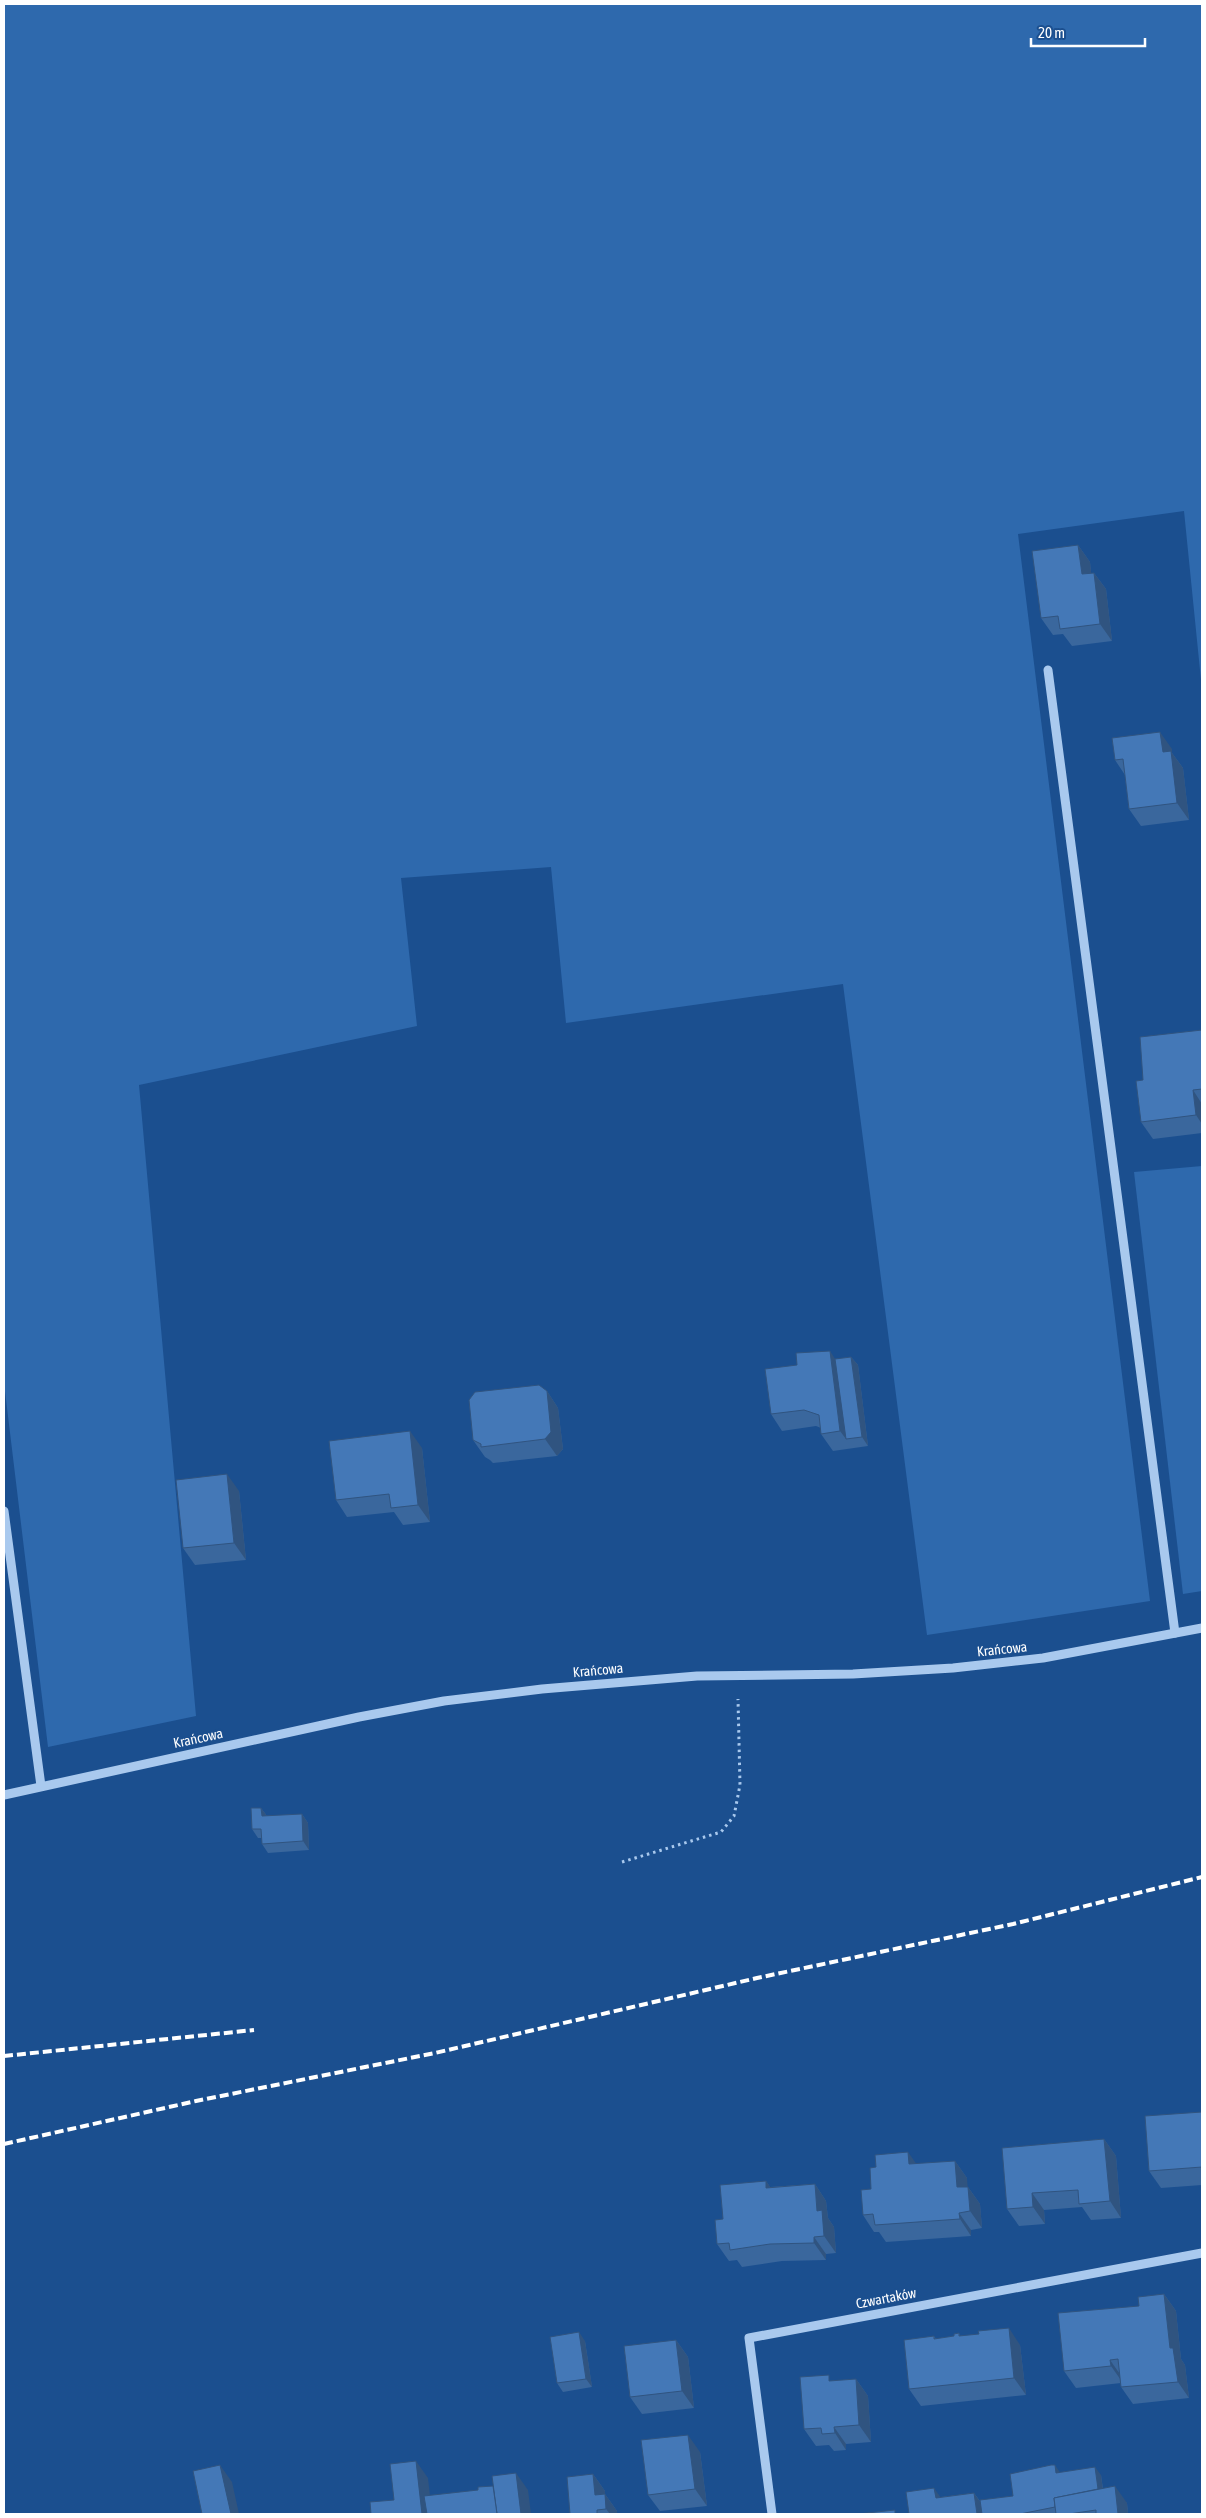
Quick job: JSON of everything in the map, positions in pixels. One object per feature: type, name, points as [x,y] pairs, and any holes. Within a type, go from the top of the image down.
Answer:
[{"type":"street","points":[[1048,670],[1175,1634]]},
{"type":"street","points":[[4,1511],[41,1786]]},
{"type":"street","name":"Krańcowa","points":[[4,1795],[359,1716],[444,1701],[542,1689],[697,1676],[853,1674],[953,1668],[1043,1658],[1202,1628]]},
{"type":"street","name":"Czwartaków","points":[[772,2514],[749,2338],[1202,2253]]},
{"type":"path","points":[[622,1862],[721,1832],[734,1816],[740,1785],[737,1676]]},
{"type":"shaded area","points":[[4,4],[1202,4],[1202,690],[1184,511],[1018,534],[1150,1601],[927,1635],[843,984],[566,1023],[551,867],[401,878],[417,1026],[139,1085],[196,1716],[48,1747],[4,1383]]},
{"type":"shaded area","points":[[1202,1166],[1202,1591],[1183,1594],[1134,1172]]},
{"type":"building","points":[[1078,545],[1082,574],[1094,573],[1100,624],[1060,629],[1058,616],[1041,618],[1032,551]]},
{"type":"building","points":[[1160,732],[1163,752],[1171,751],[1177,803],[1129,809],[1123,759],[1115,760],[1112,738]]},
{"type":"building","points":[[1202,1030],[1202,1089],[1193,1090],[1196,1115],[1141,1122],[1136,1081],[1143,1080],[1140,1037]]},
{"type":"building","points":[[830,1351],[840,1431],[821,1434],[819,1415],[804,1410],[771,1414],[765,1369],[797,1365],[796,1353]]},
{"type":"building","points":[[851,1357],[862,1437],[846,1439],[835,1359]]},
{"type":"building","points":[[539,1385],[547,1391],[551,1432],[545,1439],[481,1447],[481,1444],[473,1440],[469,1400],[475,1392]]},
{"type":"building","points":[[410,1431],[418,1505],[391,1508],[389,1494],[336,1500],[329,1441]]},
{"type":"building","points":[[227,1474],[234,1543],[183,1548],[176,1480]]},
{"type":"building","points":[[251,1808],[261,1808],[262,1816],[302,1814],[303,1841],[262,1844],[261,1829],[252,1829]]},
{"type":"building","points":[[1202,2112],[1202,2167],[1149,2171],[1145,2116]]},
{"type":"building","points":[[1104,2139],[1110,2201],[1079,2204],[1078,2190],[1032,2193],[1033,2207],[1007,2209],[1002,2148]]},
{"type":"building","points":[[908,2152],[909,2164],[955,2161],[957,2187],[968,2187],[970,2211],[959,2213],[960,2219],[875,2225],[873,2214],[863,2215],[861,2190],[871,2189],[870,2168],[876,2167],[875,2155]]},
{"type":"building","points":[[766,2181],[766,2188],[815,2184],[817,2211],[822,2210],[824,2236],[814,2237],[814,2243],[770,2244],[730,2250],[729,2243],[717,2244],[715,2220],[723,2219],[720,2185]]},
{"type":"building","points":[[1164,2294],[1170,2348],[1173,2348],[1178,2382],[1121,2387],[1118,2359],[1110,2360],[1111,2366],[1064,2371],[1058,2313],[1139,2306],[1138,2297]]},
{"type":"building","points":[[1009,2328],[1014,2378],[909,2389],[904,2340],[934,2336],[934,2339],[954,2336],[954,2334],[959,2333],[959,2336],[979,2334],[978,2331]]},
{"type":"building","points":[[579,2332],[586,2379],[557,2383],[550,2337]]},
{"type":"building","points":[[676,2340],[682,2391],[630,2397],[624,2346]]},
{"type":"building","points":[[829,2375],[829,2381],[856,2379],[859,2425],[834,2427],[835,2433],[822,2434],[821,2428],[804,2429],[800,2377]]},
{"type":"building","points":[[688,2435],[695,2489],[648,2495],[641,2440]]},
{"type":"building","points":[[416,2461],[422,2514],[371,2514],[370,2502],[394,2500],[390,2464]]},
{"type":"building","points":[[220,2465],[231,2514],[202,2514],[193,2471]]},
{"type":"building","points":[[1055,2465],[1056,2473],[1095,2467],[1098,2489],[1054,2498],[1055,2507],[1020,2514],[982,2514],[980,2500],[1013,2496],[1010,2474]]},
{"type":"building","points":[[516,2473],[521,2514],[497,2514],[492,2476]]},
{"type":"building","points":[[593,2474],[595,2495],[605,2494],[606,2509],[597,2510],[597,2514],[570,2514],[567,2477]]},
{"type":"building","points":[[493,2486],[497,2514],[427,2514],[424,2496],[478,2490],[478,2487]]},
{"type":"building","points":[[1115,2486],[1118,2514],[1096,2514],[1096,2510],[1056,2514],[1054,2498]]},
{"type":"building","points":[[934,2488],[936,2498],[974,2493],[977,2514],[909,2514],[906,2492]]},
{"type":"building","points":[[895,2510],[895,2514],[858,2514]]},
{"type":"railway","points":[[4,2144],[196,2101],[435,2053],[757,1978],[1013,1924],[1202,1877]]},
{"type":"railway","points":[[4,2056],[254,2030]]}]
